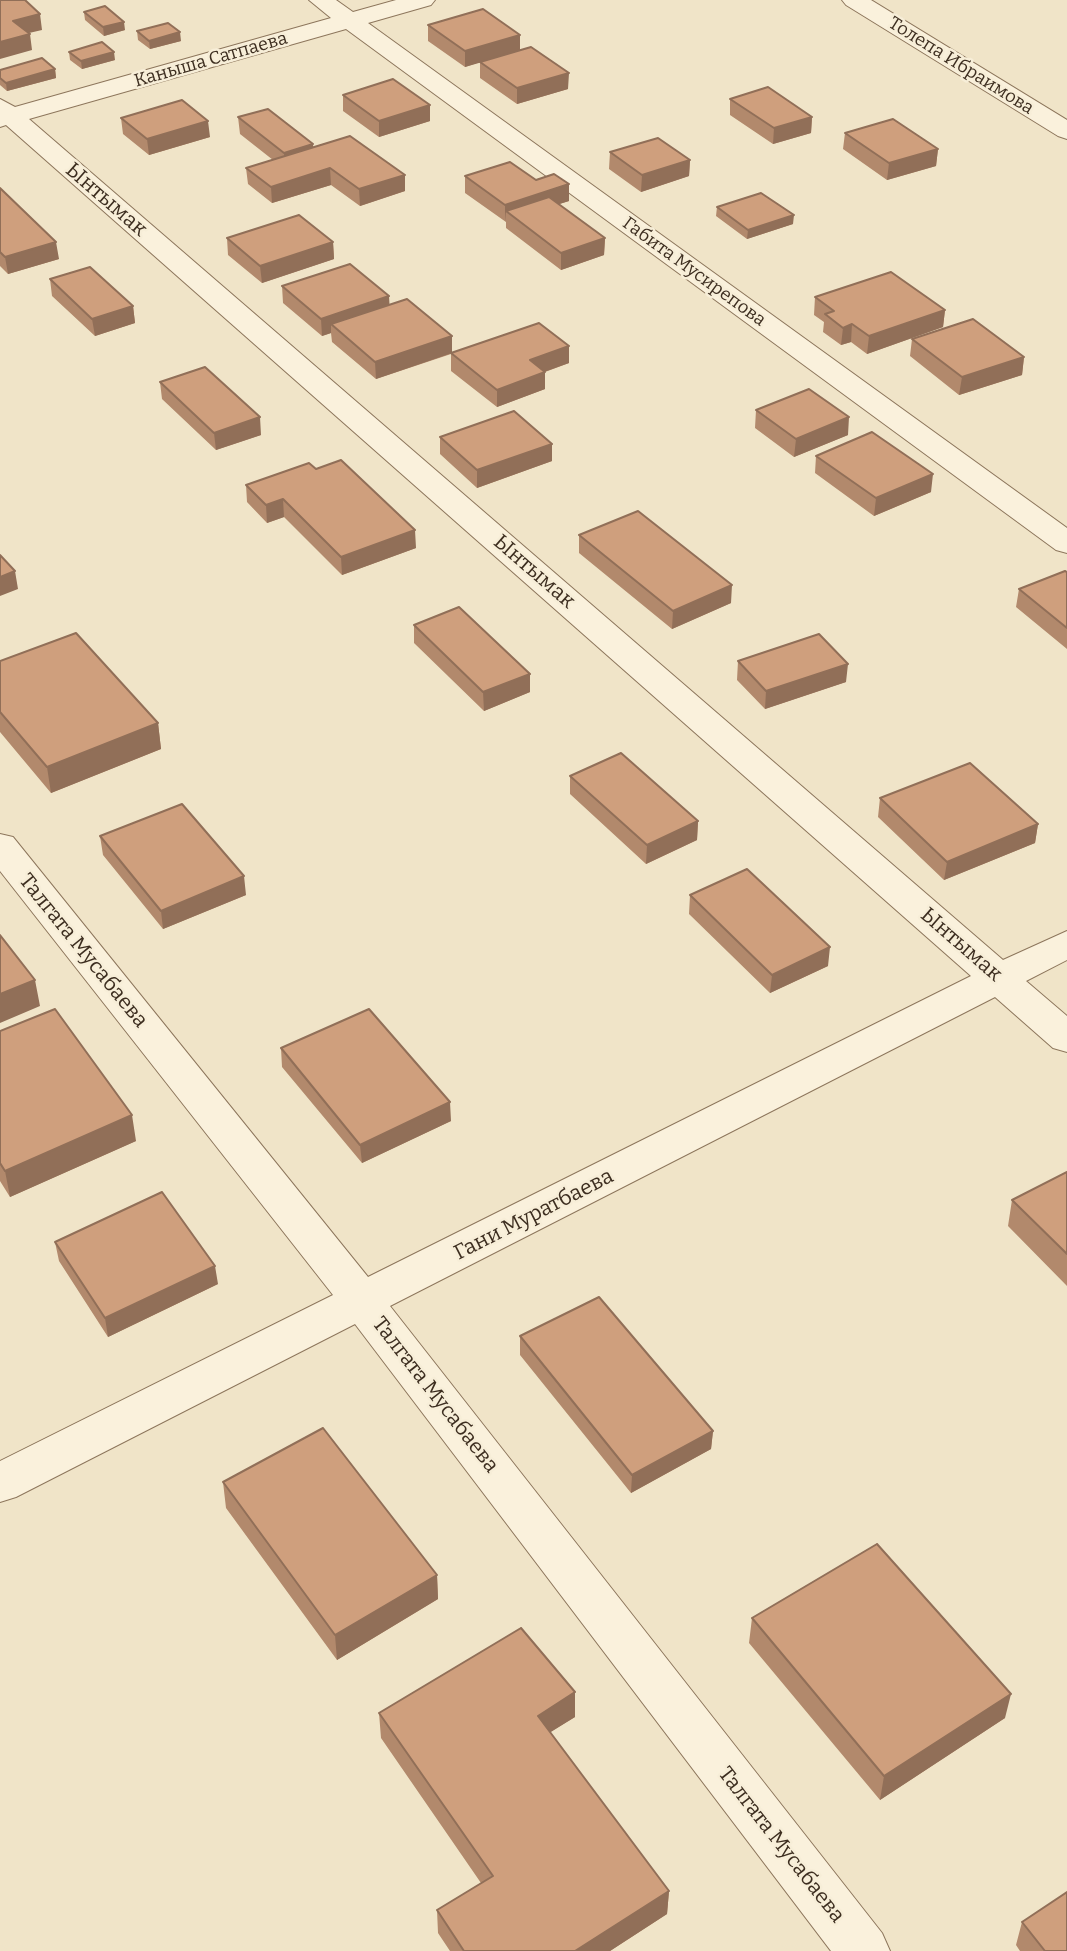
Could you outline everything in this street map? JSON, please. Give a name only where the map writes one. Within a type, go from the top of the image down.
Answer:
[{"type":"street","name":"Габита Мусирепова","points":[[321,0],[1067,543]]},
{"type":"street","name":"Каныша Сатпаева","points":[[4,114],[423,0]]},
{"type":"street","name":"Толепа Ибраимова","points":[[854,0],[1067,131]]},
{"type":"street","name":"Ынтымак","points":[[4,114],[1067,1038]]},
{"type":"street","name":"Талгата Мусабаева","points":[[0,846],[363,1302],[863,1951]]},
{"type":"street","name":"Гани Муратбаева","points":[[0,1483],[1001,980],[1067,944]]},
{"type":"building","points":[[0,0],[25,0],[40,14],[13,21],[30,34],[0,42]]},
{"type":"building","points":[[105,6],[124,22],[103,27],[84,12]]},
{"type":"building","points":[[483,9],[520,35],[465,51],[428,25]]},
{"type":"building","points":[[168,23],[180,32],[149,41],[137,31]]},
{"type":"building","points":[[102,42],[114,52],[81,61],[69,52]]},
{"type":"building","points":[[531,47],[569,73],[517,88],[480,62]]},
{"type":"building","points":[[42,58],[55,69],[6,83],[0,78],[0,70]]},
{"type":"building","points":[[393,79],[430,105],[379,121],[343,95]]},
{"type":"building","points":[[768,87],[812,117],[774,128],[730,99]]},
{"type":"building","points":[[182,100],[208,121],[147,139],[121,118]]},
{"type":"building","points":[[268,109],[313,144],[284,153],[238,117]]},
{"type":"building","points":[[893,119],[938,149],[889,163],[845,133]]},
{"type":"building","points":[[350,136],[405,175],[359,189],[330,168],[271,187],[246,168]]},
{"type":"building","points":[[658,138],[690,160],[642,175],[610,152]]},
{"type":"building","points":[[510,162],[536,180],[554,174],[569,184],[505,205],[465,176]]},
{"type":"building","points":[[0,188],[56,242],[5,257],[0,252]]},
{"type":"building","points":[[761,193],[794,215],[748,230],[717,207]]},
{"type":"building","points":[[549,197],[605,238],[561,253],[506,211]]},
{"type":"building","points":[[299,215],[333,242],[260,266],[227,238]]},
{"type":"building","points":[[350,264],[389,296],[321,319],[282,286]]},
{"type":"building","points":[[90,267],[133,306],[92,319],[50,279]]},
{"type":"building","points":[[891,272],[945,310],[869,336],[852,324],[843,328],[825,314],[834,311],[815,297]]},
{"type":"building","points":[[407,299],[452,336],[375,362],[331,324]]},
{"type":"building","points":[[973,319],[1024,357],[962,377],[912,339]]},
{"type":"building","points":[[539,323],[569,346],[530,360],[545,372],[497,390],[451,353]]},
{"type":"building","points":[[205,367],[260,417],[214,433],[160,382]]},
{"type":"building","points":[[809,389],[849,417],[796,439],[756,410]]},
{"type":"building","points":[[514,411],[552,444],[477,470],[440,437]]},
{"type":"building","points":[[872,432],[933,474],[876,498],[816,456]]},
{"type":"building","points":[[341,460],[415,530],[341,557],[283,499],[266,505],[246,485],[309,463],[316,469]]},
{"type":"building","points":[[638,511],[732,585],[673,611],[579,535]]},
{"type":"building","points":[[0,555],[15,571],[0,577]]},
{"type":"building","points":[[1067,572],[1067,628],[1019,589]]},
{"type":"building","points":[[459,607],[530,674],[483,692],[414,625]]},
{"type":"building","points":[[76,633],[158,723],[47,767],[0,712],[0,661]]},
{"type":"building","points":[[819,634],[848,664],[766,691],[738,661]]},
{"type":"building","points":[[621,753],[698,821],[647,845],[570,776]]},
{"type":"building","points":[[970,763],[1038,824],[947,862],[880,798]]},
{"type":"building","points":[[182,804],[244,876],[161,911],[100,836]]},
{"type":"building","points":[[747,869],[830,947],[772,975],[690,895]]},
{"type":"building","points":[[0,935],[35,980],[0,994]]},
{"type":"building","points":[[55,1009],[132,1115],[5,1171],[0,1163],[0,1031]]},
{"type":"building","points":[[369,1009],[450,1102],[360,1145],[281,1048]]},
{"type":"building","points":[[1067,1172],[1067,1254],[1012,1200]]},
{"type":"building","points":[[162,1192],[215,1266],[105,1318],[55,1242]]},
{"type":"building","points":[[599,1297],[713,1431],[632,1475],[520,1336]]},
{"type":"building","points":[[323,1428],[437,1575],[335,1635],[223,1482]]},
{"type":"building","points":[[877,1544],[1011,1694],[884,1776],[752,1618]]},
{"type":"building","points":[[521,1628],[575,1692],[538,1716],[669,1891],[575,1951],[464,1951],[437,1910],[493,1876],[379,1713]]},
{"type":"building","points":[[1067,1892],[1067,1951],[1045,1951],[1022,1922]]}]
